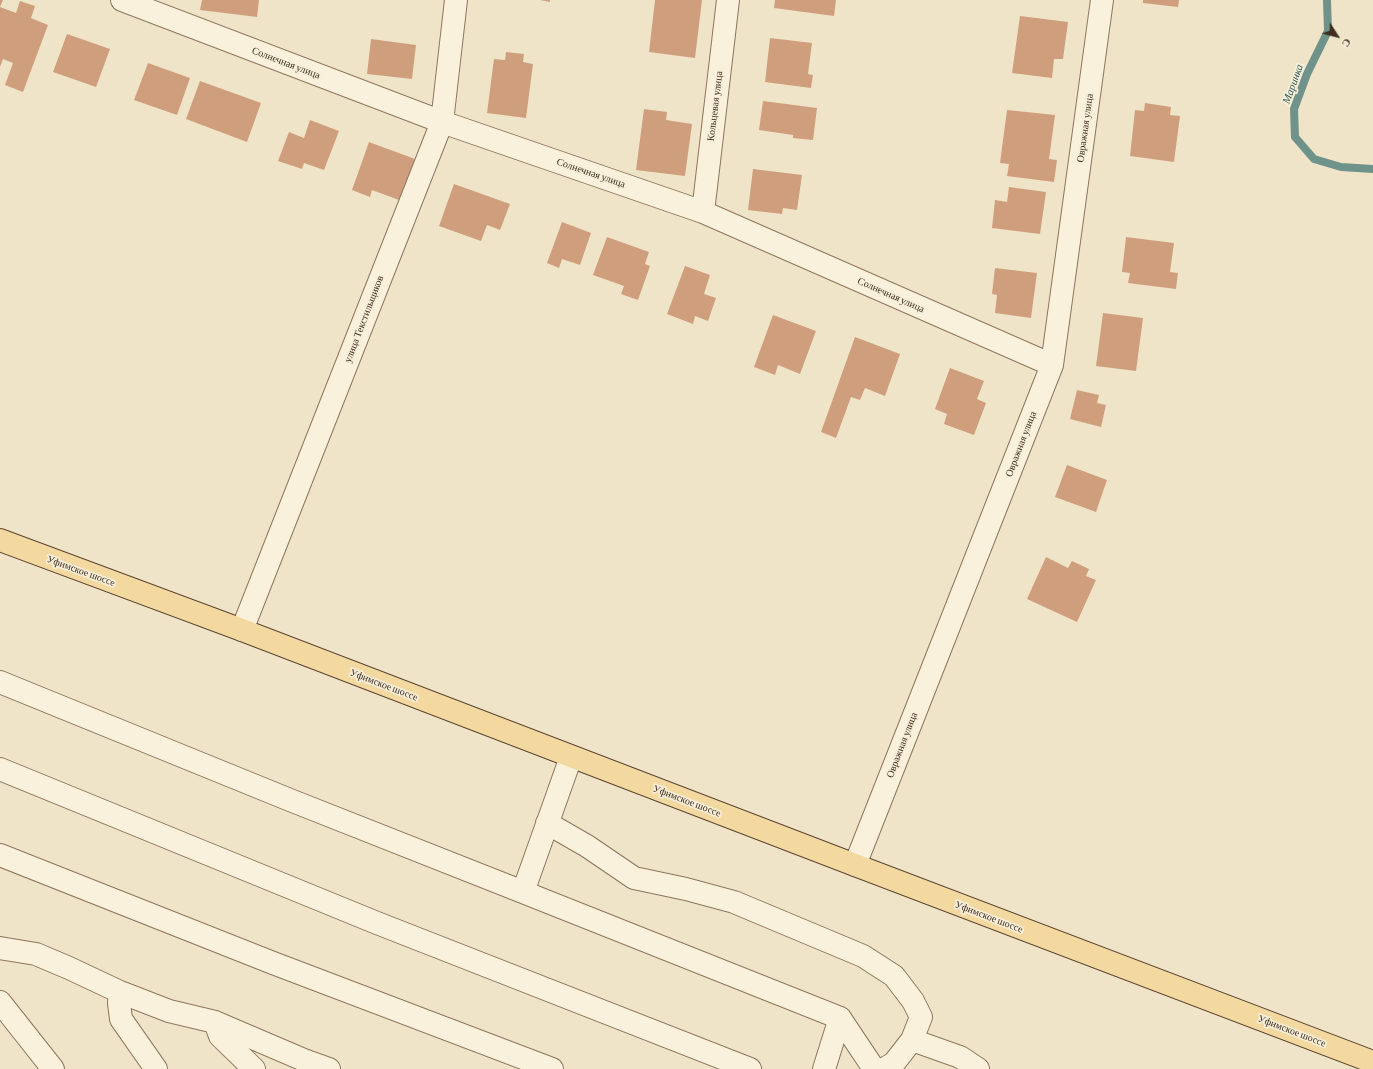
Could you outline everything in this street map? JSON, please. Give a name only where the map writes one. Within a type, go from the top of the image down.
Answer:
[{"type":"main road","name":"Уфимское шоссе","points":[[0,540],[242,630],[855,866],[1373,1062]]},
{"type":"street","name":"Солнечная улица","points":[[122,0],[160,7],[442,122],[703,212],[1052,365]]},
{"type":"street","name":"улица Текстильщиков","points":[[242,630],[442,122],[456,0]]},
{"type":"street","name":"Кольцевая улица","points":[[703,212],[728,0]]},
{"type":"street","name":"Овражная улица","points":[[855,866],[1052,365],[1102,0]]},
{"type":"street","points":[[0,682],[290,800],[840,1018],[874,1069]]},
{"type":"street","points":[[523,892],[571,757]]},
{"type":"street","points":[[0,769],[370,920],[750,1069]]},
{"type":"street","points":[[547,823],[587,846],[634,878],[686,889],[734,902],[863,956],[894,976],[913,1001],[921,1017],[912,1040],[894,1063],[884,1069]]},
{"type":"street","points":[[0,855],[273,963],[552,1069]]},
{"type":"street","points":[[0,948],[36,954],[120,992],[169,1011],[215,1022],[301,1065],[329,1069]]},
{"type":"street","points":[[120,992],[119,1003],[121,1019],[156,1069]]},
{"type":"street","points":[[0,1002],[53,1069]]},
{"type":"street","points":[[824,1069],[840,1018]]},
{"type":"street","points":[[215,1022],[220,1036],[254,1069]]},
{"type":"street","points":[[912,1040],[960,1057],[978,1069]]},
{"type":"building","points":[[0,0],[3,0],[0,7]]},
{"type":"building","points":[[202,0],[259,0],[257,17],[200,10]]},
{"type":"building","points":[[655,0],[702,0],[695,58],[649,52]]},
{"type":"building","points":[[775,0],[836,0],[834,16],[774,8]]},
{"type":"building","points":[[1143,0],[1179,0],[1178,7],[1143,3]]},
{"type":"building","points":[[20,1],[35,6],[31,18],[48,25],[23,92],[5,85],[13,63],[3,59],[0,67],[0,7],[16,13]]},
{"type":"building","points":[[1020,16],[1068,22],[1063,59],[1054,59],[1052,78],[1012,73]]},
{"type":"building","points":[[67,34],[110,49],[96,87],[53,72]]},
{"type":"building","points":[[770,38],[812,43],[808,74],[813,75],[811,88],[765,82]]},
{"type":"building","points":[[371,39],[416,45],[412,79],[367,74]]},
{"type":"building","points":[[506,52],[524,54],[523,62],[533,64],[526,118],[487,113],[494,59],[505,60]]},
{"type":"building","points":[[148,63],[190,78],[177,115],[134,100]]},
{"type":"building","points":[[200,81],[261,103],[247,142],[186,119]]},
{"type":"building","points":[[763,101],[817,108],[813,140],[793,138],[793,135],[759,130]]},
{"type":"building","points":[[1145,103],[1171,107],[1170,115],[1180,116],[1174,162],[1130,156],[1135,110],[1144,111]]},
{"type":"building","points":[[644,109],[667,112],[666,120],[692,124],[685,176],[636,170]]},
{"type":"building","points":[[1007,110],[1055,115],[1049,159],[1057,160],[1054,182],[1007,176],[1009,164],[1000,163]]},
{"type":"building","points":[[310,120],[339,131],[324,170],[304,163],[302,169],[278,161],[289,132],[304,138]]},
{"type":"building","points":[[369,142],[415,159],[399,200],[372,190],[370,197],[352,190]]},
{"type":"building","points":[[753,169],[802,175],[797,210],[783,208],[782,214],[748,210]]},
{"type":"building","points":[[454,184],[510,204],[500,230],[487,225],[481,241],[439,226]]},
{"type":"building","points":[[1009,187],[1046,192],[1040,234],[992,228],[995,200],[1007,202]]},
{"type":"building","points":[[562,222],[591,233],[580,265],[562,259],[559,268],[547,263]]},
{"type":"building","points":[[607,237],[649,252],[645,264],[650,266],[638,300],[621,294],[624,286],[593,275]]},
{"type":"building","points":[[1126,237],[1174,243],[1170,272],[1178,273],[1176,289],[1128,283],[1130,273],[1122,272]]},
{"type":"building","points":[[685,266],[710,275],[704,294],[716,298],[708,321],[695,316],[693,324],[667,314]]},
{"type":"building","points":[[995,268],[1037,273],[1031,318],[995,313],[997,295],[992,294]]},
{"type":"building","points":[[1103,313],[1143,318],[1136,371],[1096,366]]},
{"type":"building","points":[[773,315],[816,331],[800,374],[778,365],[775,375],[754,367]]},
{"type":"building","points":[[855,337],[900,354],[885,396],[865,388],[860,400],[851,397],[836,438],[821,432]]},
{"type":"building","points":[[950,368],[984,381],[977,399],[986,403],[974,435],[944,424],[947,414],[935,409]]},
{"type":"building","points":[[1077,390],[1099,395],[1097,403],[1106,405],[1101,427],[1070,419]]},
{"type":"building","points":[[1067,465],[1107,480],[1096,512],[1055,497]]},
{"type":"building","points":[[1046,557],[1068,568],[1072,561],[1089,569],[1086,576],[1096,580],[1077,622],[1027,599]]},
{"type":"waterway","name":"Маринка","points":[[1327,0],[1328,31],[1307,74],[1294,109],[1295,137],[1314,159],[1341,167],[1373,169]]}]
